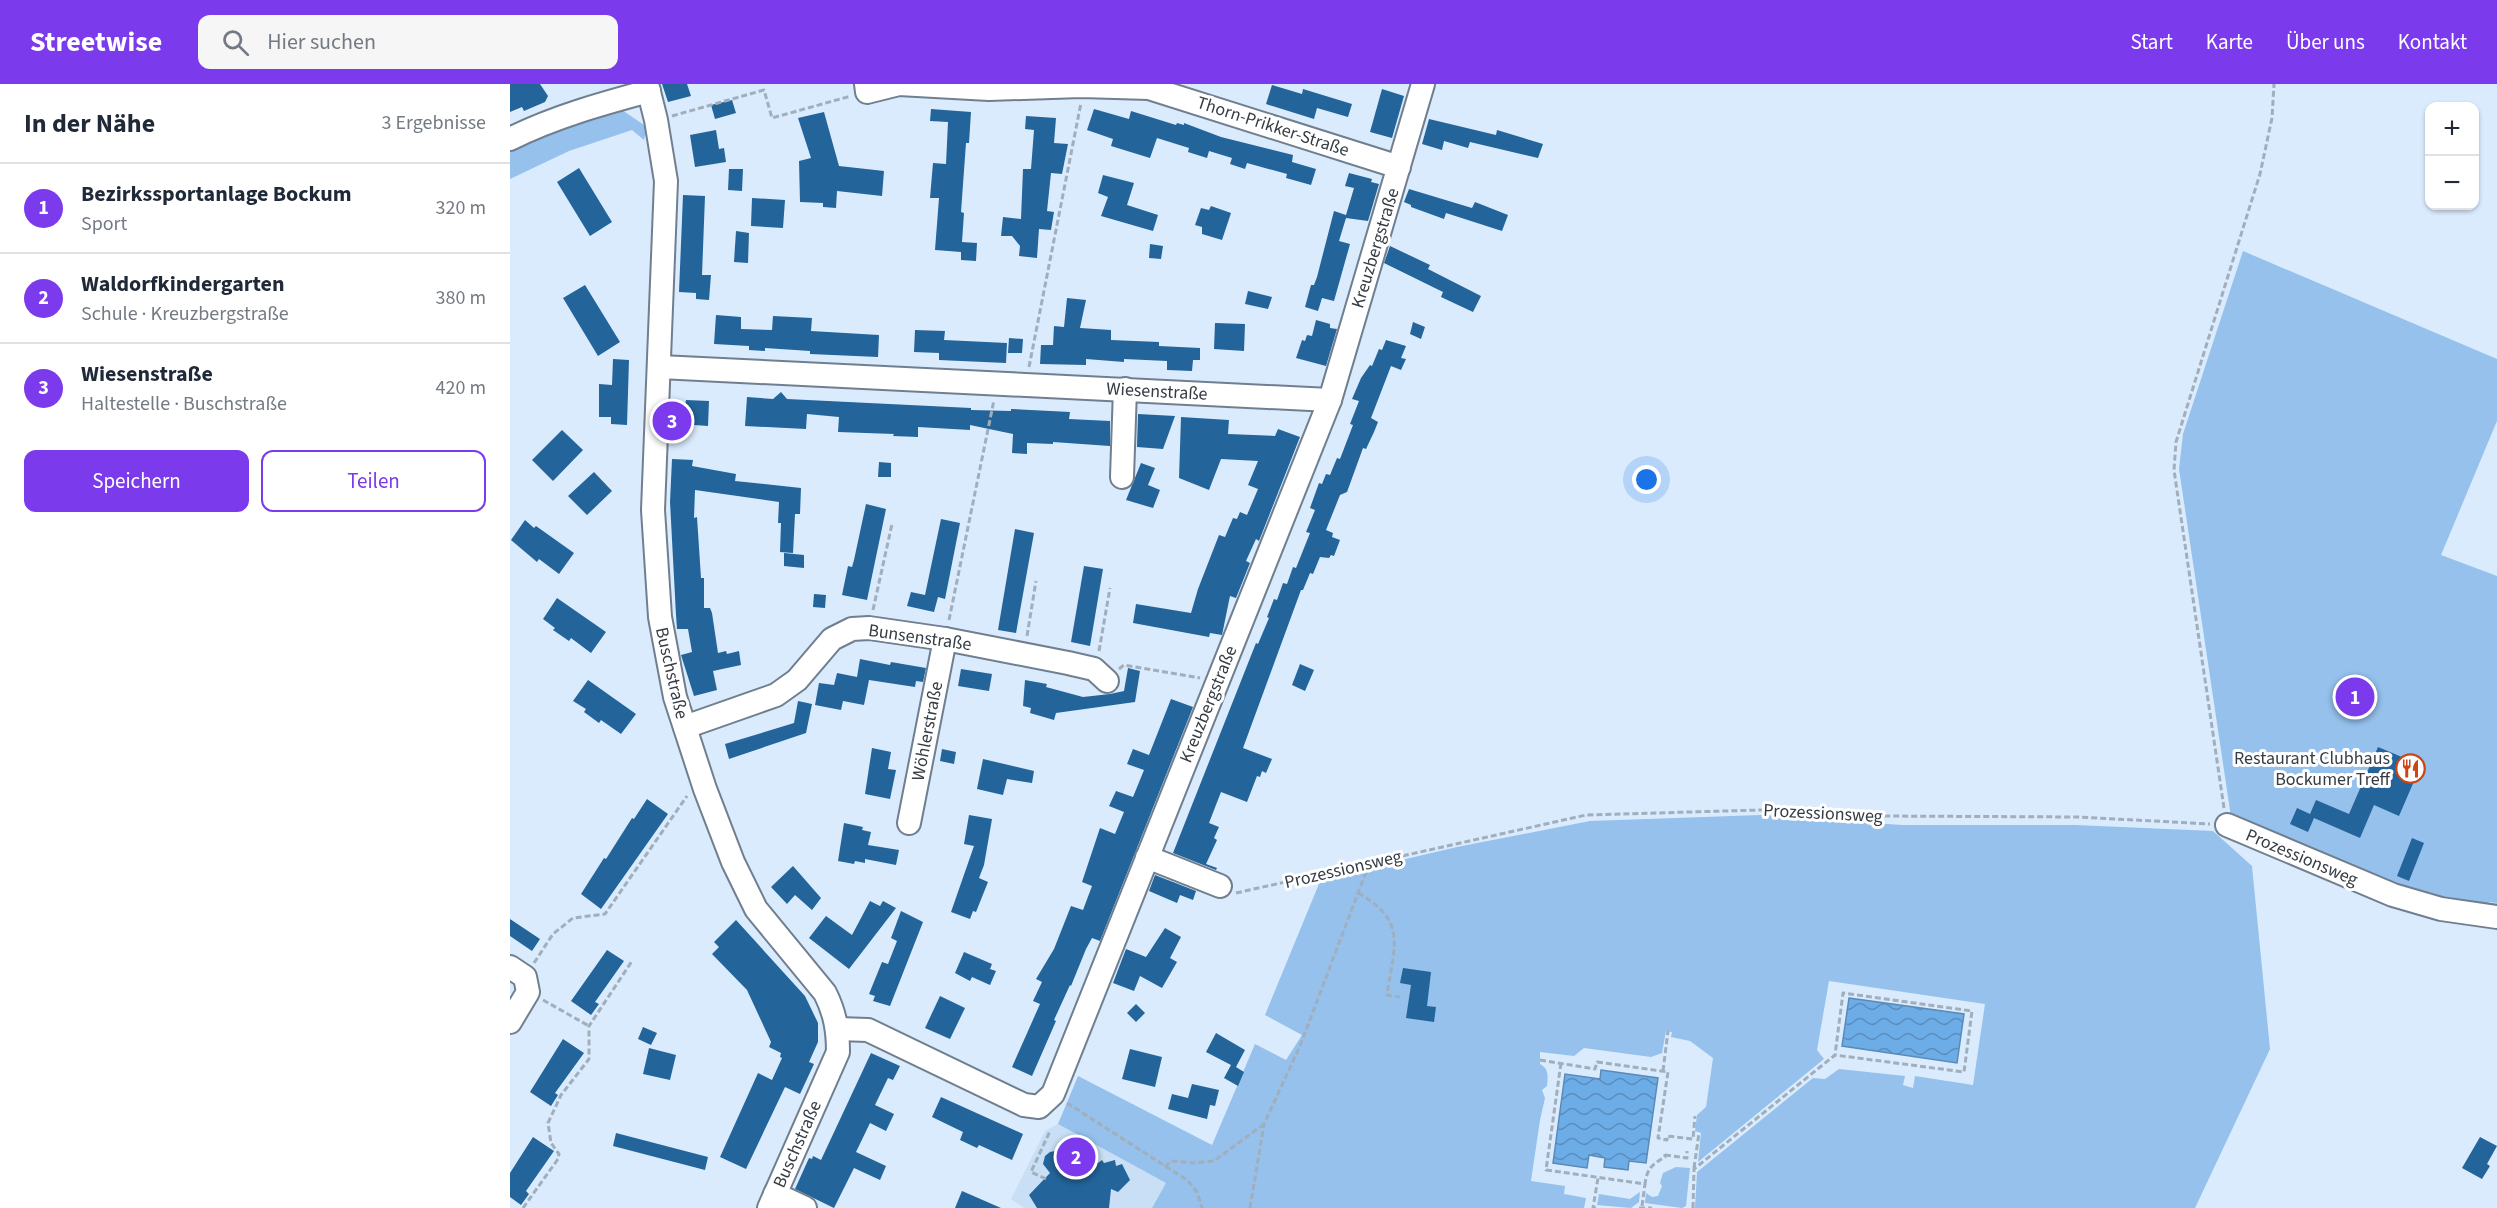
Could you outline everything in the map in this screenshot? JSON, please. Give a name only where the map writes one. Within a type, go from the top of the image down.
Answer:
[{"type":"street","name":"Thorn-Prikker-Straße","points":[[866,88],[899,84],[989,89],[1081,85],[1149,88],[1399,167]]},
{"type":"street","name":"Kreuzbergstraße","points":[[1053,1094],[1089,1010],[1147,857],[1330,400],[1423,84]]},
{"type":"street","name":"Buschstraße","points":[[648,87],[666,181],[653,510],[660,617],[675,697],[705,789],[733,862],[756,909],[825,993],[832,1007],[838,1029],[838,1052],[772,1201]]},
{"type":"street","points":[[510,139],[536,126],[648,87]]},
{"type":"street","name":"Wiesenstraße","points":[[660,367],[1330,400]]},
{"type":"street","points":[[1122,477],[1125,389]]},
{"type":"street","name":"Bunsenstraße","points":[[685,727],[776,695],[797,680],[832,639],[852,629],[869,628],[945,639],[1023,654],[1100,675]]},
{"type":"street","name":"Wöhlerstraße","points":[[909,823],[945,639]]},
{"type":"street","name":"Prozessionsweg","points":[[2227,825],[2393,895],[2459,912],[2497,917]]},
{"type":"street","points":[[1147,857],[1220,886]]},
{"type":"street","points":[[510,1022],[521,978]]},
{"type":"street","points":[[838,1029],[868,1030],[1024,1105],[1038,1107],[1053,1094]]},
{"type":"street","points":[[772,1201],[805,1208]]},
{"type":"path","points":[[2227,825],[2174,470],[2176,442],[2260,174],[2272,118],[2274,84]]},
{"type":"path","points":[[1025,384],[1081,105],[1081,85]]},
{"type":"path","points":[[656,120],[764,90],[772,118],[866,88]]},
{"type":"path","points":[[945,639],[997,384]]},
{"type":"path","points":[[869,628],[892,524]]},
{"type":"path","points":[[1023,654],[1036,581]]},
{"type":"path","points":[[1110,588],[1100,675],[1124,665],[1217,683]]},
{"type":"path","points":[[589,1026],[521,978],[553,934],[573,918],[605,914],[684,798],[705,789]]},
{"type":"path","name":"Prozessionsweg","points":[[1220,886],[1236,893],[1496,833],[1586,815],[1760,810],[1881,816],[2078,817],[2227,825]]},
{"type":"path","points":[[1250,1208],[1264,1124],[1300,1046],[1369,864]]},
{"type":"path","points":[[1358,893],[1377,903],[1386,913],[1393,928],[1394,940],[1387,995],[1400,997]]},
{"type":"path","points":[[523,1208],[560,1154],[551,1143],[548,1123],[561,1095],[589,1059],[589,1026],[632,961]]},
{"type":"path","points":[[1694,1169],[1835,1055],[1843,993],[1972,1011],[1964,1072],[1835,1055]]},
{"type":"path","points":[[1663,1071],[1668,1031]]},
{"type":"path","points":[[1540,1060],[1596,1069],[1597,1062],[1668,1072],[1658,1138],[1667,1142],[1668,1136],[1693,1139],[1695,1116]]},
{"type":"path","points":[[1561,1063],[1546,1170],[1645,1184]]},
{"type":"path","points":[[1053,1094],[1187,1180],[1197,1192],[1202,1208]]},
{"type":"path","points":[[1165,1167],[1171,1161],[1194,1163],[1214,1161],[1264,1124]]},
{"type":"path","points":[[1046,1179],[1031,1172],[1050,1131]]},
{"type":"path","points":[[1693,1208],[1694,1169],[1699,1133]]},
{"type":"path","points":[[1652,1208],[1640,1207],[1647,1170],[1665,1155],[1687,1158],[1687,1151]]},
{"type":"path","points":[[1596,1208],[1593,1208],[1598,1178]]},
{"type":"shaded area","points":[[616,106],[647,127],[644,140],[632,130],[569,151],[510,179],[510,143]]},
{"type":"shaded area","points":[[2243,251],[2497,359],[2497,421],[2441,555],[2497,576],[2497,903],[2489,902],[2482,910],[2447,907],[2231,817],[2179,469],[2183,434]]},
{"type":"shaded area","points":[[1761,815],[1902,825],[2075,825],[2213,831],[2252,866],[2270,1049],[2195,1208],[1695,1208],[1697,1172],[1813,1078],[1825,1079],[1839,1069],[1905,1076],[1903,1085],[1913,1088],[1915,1076],[1973,1085],[1985,1004],[1829,981],[1817,1050],[1824,1059],[1698,1162],[1701,1133],[1695,1131],[1697,1115],[1706,1107],[1713,1058],[1690,1041],[1671,1037],[1672,1032],[1666,1031],[1662,1053],[1651,1057],[1584,1048],[1574,1056],[1540,1052],[1540,1064],[1546,1071],[1548,1079],[1547,1086],[1542,1090],[1545,1098],[1531,1181],[1565,1186],[1564,1194],[1586,1198],[1584,1208],[1152,1208],[1166,1183],[1058,1124],[1078,1076],[1212,1145],[1255,1044],[1286,1060],[1302,1035],[1265,1015],[1321,879],[1457,847],[1590,821]]},
{"type":"shaded area","points":[[1058,1124],[1166,1183],[1152,1208],[1024,1208],[1011,1199],[1045,1131]]},
{"type":"shaded area","points":[[1676,1167],[1690,1168],[1686,1206],[1682,1208],[1645,1203],[1646,1193],[1652,1197],[1658,1196],[1663,1173]]},
{"type":"shaded area","points":[[1640,1192],[1639,1202],[1631,1208],[1597,1205],[1599,1194],[1630,1199]]},
{"type":"water","points":[[1849,998],[1964,1014],[1957,1063],[1842,1046]]},
{"type":"water","points":[[1601,1070],[1658,1078],[1646,1163],[1629,1161],[1628,1170],[1604,1167],[1605,1158],[1589,1155],[1587,1168],[1553,1163],[1565,1074],[1600,1079]]},
{"type":"building","points":[[510,84],[540,84],[548,96],[545,102],[524,111],[522,107],[510,112]]},
{"type":"building","points":[[662,84],[687,84],[691,96],[668,102]]},
{"type":"building","points":[[1272,85],[1302,94],[1303,89],[1352,104],[1348,117],[1317,108],[1314,119],[1266,104]]},
{"type":"building","points":[[1382,89],[1404,96],[1392,138],[1370,132]]},
{"type":"building","points":[[732,100],[736,113],[715,119],[711,105]]},
{"type":"building","points":[[931,109],[971,112],[969,143],[966,143],[961,212],[964,213],[962,242],[977,243],[976,261],[961,260],[961,252],[935,250],[939,198],[930,198],[933,163],[946,164],[948,122],[930,121]]},
{"type":"building","points":[[1094,109],[1129,119],[1131,111],[1176,125],[1177,123],[1184,125],[1184,123],[1221,137],[1293,155],[1292,162],[1316,169],[1311,185],[1286,178],[1287,174],[1247,163],[1245,169],[1230,164],[1232,158],[1209,151],[1207,158],[1188,152],[1189,148],[1157,138],[1150,158],[1111,146],[1113,139],[1087,130]]},
{"type":"building","points":[[824,112],[839,166],[884,171],[882,196],[837,191],[836,208],[823,207],[823,203],[800,202],[799,161],[811,158],[798,118]]},
{"type":"building","points":[[1026,116],[1056,118],[1054,143],[1068,144],[1062,174],[1051,173],[1047,211],[1054,212],[1051,230],[1039,229],[1037,258],[1019,256],[1020,246],[1012,236],[1001,236],[1003,217],[1021,219],[1023,169],[1031,169],[1034,130],[1025,129]]},
{"type":"building","points":[[1429,119],[1496,135],[1497,130],[1543,144],[1538,158],[1470,142],[1468,148],[1444,141],[1442,150],[1422,144]]},
{"type":"building","points":[[716,130],[719,149],[724,148],[726,162],[695,167],[690,135]]},
{"type":"building","points":[[579,168],[612,222],[590,236],[557,182]]},
{"type":"building","points":[[729,169],[743,169],[742,191],[728,190]]},
{"type":"building","points":[[1349,173],[1372,179],[1371,182],[1379,184],[1368,221],[1346,218],[1339,241],[1350,244],[1334,301],[1322,298],[1318,311],[1305,307],[1311,285],[1314,285],[1317,277],[1334,211],[1346,215],[1354,188],[1345,186]]},
{"type":"building","points":[[1103,175],[1134,183],[1127,205],[1158,215],[1153,231],[1101,216],[1108,197],[1098,193]]},
{"type":"building","points":[[1409,189],[1472,208],[1475,202],[1508,215],[1502,231],[1446,213],[1444,219],[1411,207],[1404,202]]},
{"type":"building","points":[[683,195],[705,196],[702,275],[711,275],[709,300],[696,299],[696,293],[679,292]]},
{"type":"building","points":[[752,198],[785,200],[783,228],[751,226]]},
{"type":"building","points":[[1211,206],[1231,213],[1222,240],[1202,234],[1202,227],[1195,225],[1201,208],[1209,210]]},
{"type":"building","points":[[736,231],[749,233],[748,263],[734,262]]},
{"type":"building","points":[[1150,244],[1163,246],[1161,259],[1149,258]]},
{"type":"building","points":[[1390,246],[1430,265],[1428,269],[1481,296],[1473,312],[1441,297],[1443,292],[1384,263]]},
{"type":"building","points":[[585,285],[620,342],[598,356],[563,298]]},
{"type":"building","points":[[1248,291],[1272,297],[1268,309],[1245,304]]},
{"type":"building","points":[[1067,298],[1086,300],[1080,328],[1111,330],[1111,340],[1159,342],[1159,346],[1200,348],[1200,360],[1193,360],[1192,371],[1167,370],[1167,361],[1124,359],[1124,362],[1086,359],[1086,365],[1040,364],[1041,345],[1053,345],[1054,326],[1064,327]]},
{"type":"building","points":[[716,315],[741,317],[741,329],[772,330],[773,316],[812,318],[811,331],[879,335],[878,357],[810,354],[810,351],[765,348],[765,351],[749,350],[749,346],[714,344]]},
{"type":"building","points":[[1316,320],[1330,324],[1330,328],[1337,329],[1326,366],[1296,358],[1302,340],[1305,341],[1307,335],[1312,336]]},
{"type":"building","points":[[1413,322],[1425,327],[1421,339],[1410,334]]},
{"type":"building","points":[[1215,323],[1245,324],[1244,351],[1214,349]]},
{"type":"building","points":[[915,330],[945,331],[944,340],[1007,343],[1006,363],[939,360],[939,353],[914,352]]},
{"type":"building","points":[[1009,338],[1023,339],[1022,353],[1008,353]]},
{"type":"building","points":[[1386,340],[1406,346],[1401,358],[1406,359],[1401,370],[1391,366],[1371,418],[1378,422],[1366,449],[1363,448],[1347,492],[1340,495],[1326,530],[1333,533],[1332,537],[1340,540],[1334,556],[1320,557],[1313,574],[1310,573],[1301,590],[1243,748],[1272,759],[1266,773],[1262,771],[1260,777],[1257,776],[1247,802],[1221,792],[1209,823],[1219,827],[1214,838],[1217,840],[1206,864],[1217,868],[1216,870],[1173,853],[1256,643],[1258,644],[1269,618],[1267,617],[1274,599],[1277,600],[1283,583],[1287,584],[1293,567],[1296,568],[1310,533],[1306,532],[1315,510],[1310,508],[1319,483],[1322,484],[1326,474],[1330,475],[1337,458],[1340,459],[1359,401],[1352,399],[1361,378],[1370,365],[1372,366],[1379,349],[1382,350]]},
{"type":"building","points":[[613,359],[629,360],[627,425],[611,424],[611,417],[599,417],[599,384],[612,385]]},
{"type":"building","points":[[781,392],[787,399],[971,408],[971,410],[1011,411],[1011,409],[1070,412],[1069,419],[1110,421],[1110,446],[1053,442],[1053,444],[1027,443],[1027,454],[1012,453],[1013,434],[970,425],[970,430],[918,427],[918,437],[893,436],[894,434],[838,432],[839,417],[807,414],[806,429],[745,426],[747,397],[773,399]]},
{"type":"building","points":[[686,400],[709,401],[708,426],[680,424],[681,405],[685,406]]},
{"type":"building","points":[[1138,414],[1175,416],[1163,449],[1137,447]]},
{"type":"building","points":[[1181,417],[1229,420],[1228,434],[1275,436],[1278,429],[1300,437],[1259,541],[1256,539],[1246,561],[1250,563],[1236,598],[1230,596],[1222,635],[1210,633],[1209,637],[1133,623],[1136,604],[1191,613],[1219,535],[1225,537],[1233,518],[1237,519],[1240,512],[1247,515],[1258,489],[1248,485],[1258,461],[1221,459],[1209,490],[1179,478]]},
{"type":"building","points":[[562,430],[583,450],[553,481],[532,460]]},
{"type":"building","points":[[672,459],[693,460],[692,466],[736,474],[735,481],[801,488],[800,514],[795,514],[793,553],[780,552],[779,502],[695,490],[694,518],[697,517],[701,578],[704,578],[704,608],[710,608],[712,613],[718,653],[726,651],[727,654],[739,651],[741,665],[713,671],[717,690],[694,696],[681,655],[692,652],[688,629],[677,629],[670,502]]},
{"type":"building","points":[[879,462],[891,463],[891,477],[878,477]]},
{"type":"building","points":[[1141,463],[1155,468],[1148,485],[1160,490],[1153,508],[1126,500]]},
{"type":"building","points":[[594,472],[612,491],[587,515],[568,496]]},
{"type":"building","points":[[866,504],[886,509],[867,600],[842,595],[848,566],[852,567],[854,560]]},
{"type":"building","points":[[941,519],[960,523],[945,599],[938,597],[934,612],[907,606],[911,592],[925,595]]},
{"type":"building","points":[[525,520],[574,553],[559,574],[539,559],[537,562],[511,540]]},
{"type":"building","points":[[1015,529],[1034,533],[1016,633],[998,630]]},
{"type":"building","points":[[784,553],[804,555],[804,568],[784,566]]},
{"type":"building","points":[[1084,566],[1103,569],[1090,646],[1071,642]]},
{"type":"building","points":[[814,594],[826,595],[825,608],[813,607]]},
{"type":"building","points":[[557,598],[606,632],[591,653],[571,638],[569,641],[553,630],[555,628],[543,619]]},
{"type":"building","points":[[860,659],[890,665],[891,662],[926,668],[923,682],[916,681],[915,687],[869,680],[864,705],[843,701],[841,710],[815,705],[819,683],[834,685],[837,673],[857,677]]},
{"type":"building","points":[[1300,664],[1314,670],[1305,691],[1292,685]]},
{"type":"building","points":[[1128,668],[1140,671],[1135,702],[1056,713],[1054,720],[1030,713],[1031,708],[1023,706],[1025,680],[1047,684],[1046,687],[1083,697],[1110,694],[1124,691]]},
{"type":"building","points":[[961,669],[992,674],[989,691],[958,686]]},
{"type":"building","points":[[588,680],[636,714],[621,734],[601,720],[599,723],[584,712],[586,709],[573,701]]},
{"type":"building","points":[[1171,699],[1193,707],[1100,941],[1092,938],[1086,949],[1032,1076],[1012,1067],[1040,1004],[1033,1001],[1042,982],[1036,979],[1054,949],[1071,906],[1083,910],[1092,886],[1082,882],[1100,828],[1115,834],[1124,812],[1109,806],[1116,791],[1133,797],[1144,770],[1127,764],[1133,749],[1149,755]]},
{"type":"building","points":[[798,701],[812,704],[806,733],[729,759],[725,744],[794,723]]},
{"type":"building","points":[[2378,747],[2421,765],[2399,816],[2374,805],[2360,838],[2314,818],[2308,832],[2290,824],[2297,808],[2310,814],[2316,800],[2349,814]]},
{"type":"building","points":[[872,748],[891,752],[888,769],[896,770],[890,799],[865,794]]},
{"type":"building","points":[[942,749],[956,752],[954,764],[940,761]]},
{"type":"building","points":[[983,759],[1034,771],[1032,783],[1007,779],[1003,795],[977,789]]},
{"type":"building","points":[[647,799],[668,814],[601,909],[581,894]]},
{"type":"building","points":[[969,815],[992,819],[984,865],[979,878],[988,882],[976,912],[973,911],[970,919],[951,912],[974,846],[964,844]]},
{"type":"building","points":[[844,823],[863,827],[862,830],[871,832],[868,845],[899,850],[896,865],[865,859],[865,863],[855,861],[854,864],[838,861]]},
{"type":"building","points":[[2412,838],[2424,843],[2409,881],[2397,876]]},
{"type":"building","points":[[793,866],[821,898],[812,910],[795,895],[787,904],[771,887]]},
{"type":"building","points":[[1155,875],[1196,891],[1193,900],[1180,895],[1177,903],[1149,891]]},
{"type":"building","points":[[870,901],[880,906],[883,901],[896,908],[849,969],[809,938],[826,916],[852,935]]},
{"type":"building","points":[[901,911],[923,922],[890,1006],[873,1001],[875,996],[869,994],[882,962],[888,964],[897,941],[891,938]]},
{"type":"building","points":[[510,919],[540,939],[532,951],[510,936]]},
{"type":"building","points":[[736,920],[805,996],[818,1023],[818,1042],[809,1062],[814,1064],[800,1094],[785,1087],[746,1169],[720,1157],[758,1073],[772,1080],[782,1058],[781,1053],[769,1047],[771,1042],[747,990],[712,954],[719,947],[714,942]]},
{"type":"building","points":[[1165,928],[1181,937],[1170,958],[1177,962],[1162,988],[1140,976],[1134,991],[1113,983],[1126,949],[1146,957]]},
{"type":"building","points":[[607,950],[624,961],[595,1002],[599,1004],[591,1015],[571,1001]]},
{"type":"building","points":[[964,952],[992,964],[990,969],[996,971],[990,985],[972,977],[970,981],[955,973]]},
{"type":"building","points":[[1403,968],[1431,972],[1427,1006],[1436,1007],[1434,1022],[1406,1018],[1411,985],[1400,983]]},
{"type":"building","points":[[940,996],[965,1008],[950,1039],[925,1028]]},
{"type":"building","points":[[1136,1004],[1145,1013],[1136,1022],[1127,1013]]},
{"type":"building","points":[[643,1027],[657,1033],[651,1045],[638,1039]]},
{"type":"building","points":[[1216,1033],[1245,1050],[1236,1067],[1244,1072],[1238,1086],[1224,1078],[1231,1065],[1206,1052]]},
{"type":"building","points":[[563,1039],[584,1053],[555,1093],[558,1095],[551,1106],[530,1092]]},
{"type":"building","points":[[649,1048],[676,1055],[670,1080],[643,1074]]},
{"type":"building","points":[[1130,1049],[1162,1057],[1155,1087],[1122,1079]]},
{"type":"building","points":[[871,1053],[900,1066],[893,1080],[888,1078],[875,1105],[894,1114],[886,1131],[870,1123],[856,1152],[886,1166],[880,1180],[854,1168],[834,1208],[795,1189],[809,1158],[812,1159],[813,1156],[821,1160]]},
{"type":"building","points":[[1192,1084],[1219,1090],[1215,1106],[1210,1105],[1207,1119],[1168,1109],[1172,1094],[1188,1098]]},
{"type":"building","points":[[941,1097],[1023,1134],[1012,1160],[979,1145],[977,1148],[960,1140],[963,1132],[932,1117]]},
{"type":"building","points":[[616,1133],[708,1157],[705,1170],[613,1146]]},
{"type":"building","points":[[533,1137],[554,1151],[526,1191],[529,1194],[521,1205],[510,1197],[510,1173]]},
{"type":"building","points":[[2480,1137],[2497,1146],[2487,1164],[2490,1166],[2482,1179],[2462,1168]]},
{"type":"building","points":[[1070,1150],[1098,1163],[1102,1160],[1104,1163],[1115,1160],[1116,1166],[1122,1164],[1130,1180],[1118,1192],[1111,1189],[1109,1208],[1037,1208],[1029,1195],[1050,1173],[1043,1164],[1045,1156],[1055,1151],[1068,1155]]},
{"type":"building","points":[[962,1191],[1001,1208],[955,1208]]},
{"type":"place","name":"Wiesenstraße","points":[[672,421]]},
{"type":"place","name":"Bezirkssportanlage Bockum","points":[[2355,697]]},
{"type":"place","name":"Restaurant Clubhaus Bockumer Treff","points":[[2411,768]]},
{"type":"place","name":"Waldorfkindergarten","points":[[1076,1157]]}]
